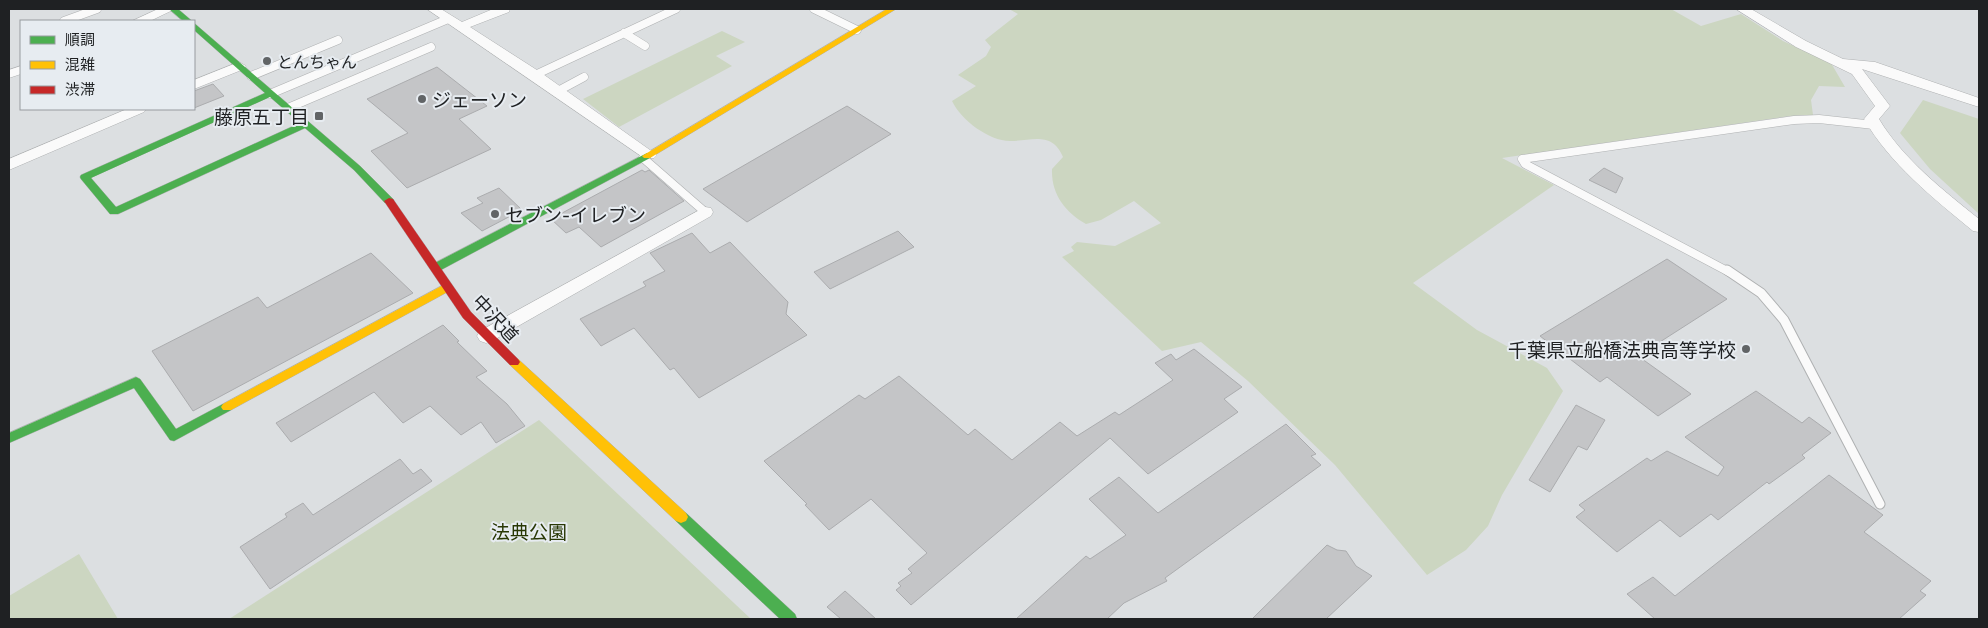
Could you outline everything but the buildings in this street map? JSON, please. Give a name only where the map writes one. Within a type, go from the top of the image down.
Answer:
[{"type":"street","points":[[142,20],[169,9]]},
{"type":"street","points":[[174,9],[187,20]]},
{"type":"street","points":[[433,9],[535,75],[646,157]]},
{"type":"street","points":[[454,23],[504,9]]},
{"type":"street","points":[[435,268],[646,157],[892,9]]},
{"type":"street","points":[[1742,9],[1801,44],[1844,63],[1857,71],[1883,106],[1871,119],[1874,125],[1898,155],[1979,227]]},
{"type":"street","name":"中沢道","points":[[195,27],[357,168],[395,207],[467,315],[486,336],[790,619]]},
{"type":"street","points":[[1844,63],[1870,65],[1979,103]]},
{"type":"street","points":[[195,85],[239,66]]},
{"type":"street","points":[[270,94],[85,177],[114,212],[306,124]]},
{"type":"street","points":[[9,165],[137,110]]},
{"type":"street","points":[[486,336],[705,212]]},
{"type":"street","points":[[9,438],[136,382],[174,436],[447,286]]},
{"type":"lane","points":[[67,20],[97,9]]},
{"type":"lane","points":[[535,75],[676,9]]},
{"type":"lane","points":[[814,9],[858,30]]},
{"type":"lane","points":[[270,94],[454,23]]},
{"type":"lane","points":[[624,33],[645,46]]},
{"type":"lane","points":[[251,76],[338,40]]},
{"type":"lane","points":[[288,108],[431,47]]},
{"type":"lane","points":[[558,91],[584,77]]},
{"type":"lane","points":[[1874,125],[1819,119],[1794,120],[1522,159],[1525,164],[1716,263],[1761,293],[1784,320],[1880,504]]},
{"type":"lane","points":[[646,157],[705,212]]},
{"type":"green space","points":[[1009,9],[1671,9],[1701,26],[1741,14],[1783,41],[1831,63],[1845,87],[1819,86],[1811,100],[1813,115],[1790,116],[1502,158],[1554,185],[1413,283],[1477,330],[1547,368],[1563,391],[1502,495],[1488,526],[1466,550],[1427,575],[1335,465],[1248,381],[1201,342],[1162,351],[1062,257],[1074,251],[1071,247],[1077,242],[1115,246],[1161,223],[1134,201],[1101,220],[1086,224],[1066,208],[1057,194],[1052,178],[1052,169],[1063,157],[1053,144],[1041,139],[1010,141],[993,137],[976,128],[956,108],[952,101],[976,86],[958,75],[986,56],[991,47],[985,40],[1018,14]]},
{"type":"green space","points":[[722,31],[745,42],[716,56],[732,66],[619,127],[583,99]]},
{"type":"green space","points":[[1923,100],[1979,119],[1979,214],[1930,169],[1900,133]]},
{"type":"green space","name":"法典公園","points":[[539,420],[751,619],[229,619]]},
{"type":"green space","points":[[79,554],[118,619],[9,619],[9,596]]},
{"type":"traffic: fast","points":[[173,9],[187,20]]},
{"type":"traffic: fast","points":[[195,27],[357,168],[389,201]]},
{"type":"traffic: fast","points":[[270,94],[85,177],[114,212],[306,124]]},
{"type":"traffic: fast","points":[[435,268],[647,156]]},
{"type":"traffic: fast","points":[[9,438],[136,382],[174,436],[227,407]]},
{"type":"traffic: fast","points":[[681,517],[790,619]]},
{"type":"traffic: slow","points":[[647,156],[892,9]]},
{"type":"traffic: slow","points":[[227,407],[447,287]]},
{"type":"traffic: slow","points":[[514,362],[681,517]]},
{"type":"traffic: jam","points":[[389,201],[467,315],[514,362]]},
{"type":"place","name":"とんちゃん","points":[[267,61]]},
{"type":"place","name":"ジェーソン","points":[[422,99]]},
{"type":"place","name":"藤原五丁目","points":[[319,116]]},
{"type":"place","name":"セブン-イレブン","points":[[495,214]]},
{"type":"place","name":"千葉県立船橋法典高等学校","points":[[1746,349]]}]
